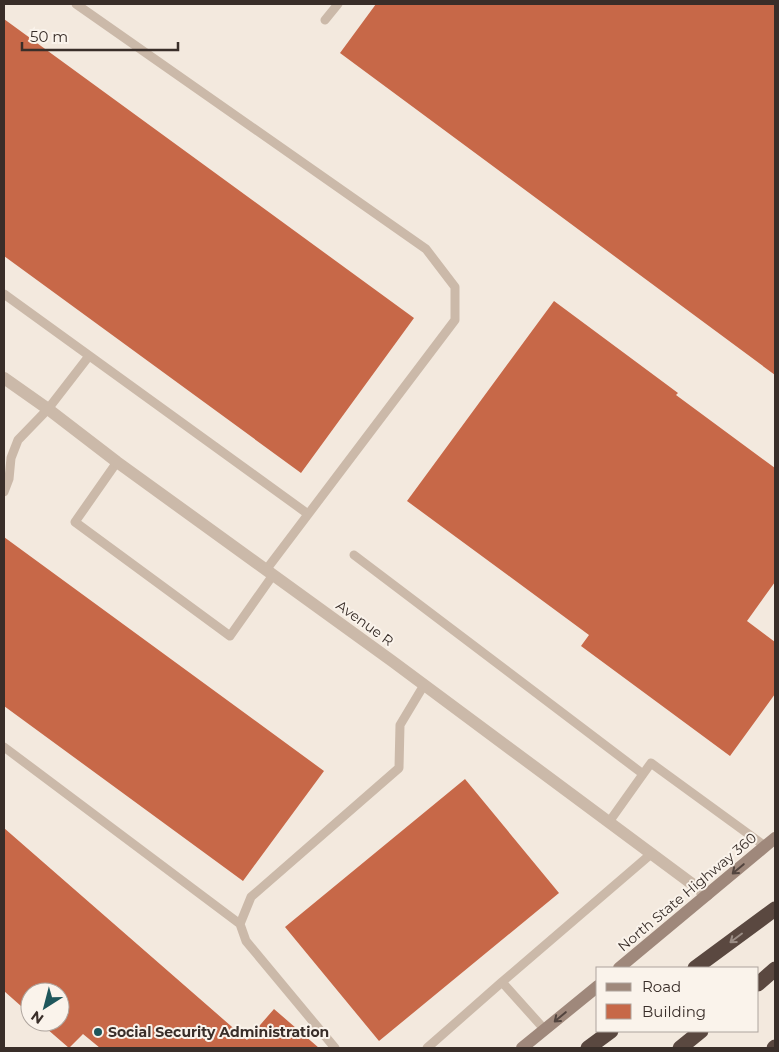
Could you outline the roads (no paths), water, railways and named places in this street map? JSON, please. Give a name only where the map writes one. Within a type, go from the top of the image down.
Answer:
[{"type":"highway","points":[[696,967],[775,909]]},
{"type":"highway","points":[[759,983],[775,969]]},
{"type":"highway","points":[[588,1048],[610,1032]]},
{"type":"highway","points":[[680,1048],[700,1032]]},
{"type":"main road","name":"North State Highway 360","points":[[620,967],[770,842]]},
{"type":"main road","points":[[522,1048],[596,988]]},
{"type":"street","name":"Avenue R","points":[[4,378],[424,685],[707,895]]},
{"type":"lane","points":[[76,4],[426,250],[455,287],[455,320],[308,514],[230,636],[75,522],[117,462]]},
{"type":"lane","points":[[325,20],[338,4]]},
{"type":"lane","points":[[4,294],[308,514]]},
{"type":"lane","points":[[4,492],[9,479],[8,455],[18,440],[48,409],[89,356]]},
{"type":"lane","points":[[354,554],[643,774]]},
{"type":"lane","points":[[240,924],[251,897],[398,768],[400,725],[424,685]]},
{"type":"lane","points":[[4,746],[240,924],[246,941],[335,1048]]},
{"type":"lane","points":[[609,822],[651,763],[770,842]]},
{"type":"lane","points":[[427,1048],[651,854]]},
{"type":"lane","points":[[502,982],[545,1030]]},
{"type":"place","name":"Social Security Administration","points":[[98,1032]]}]
